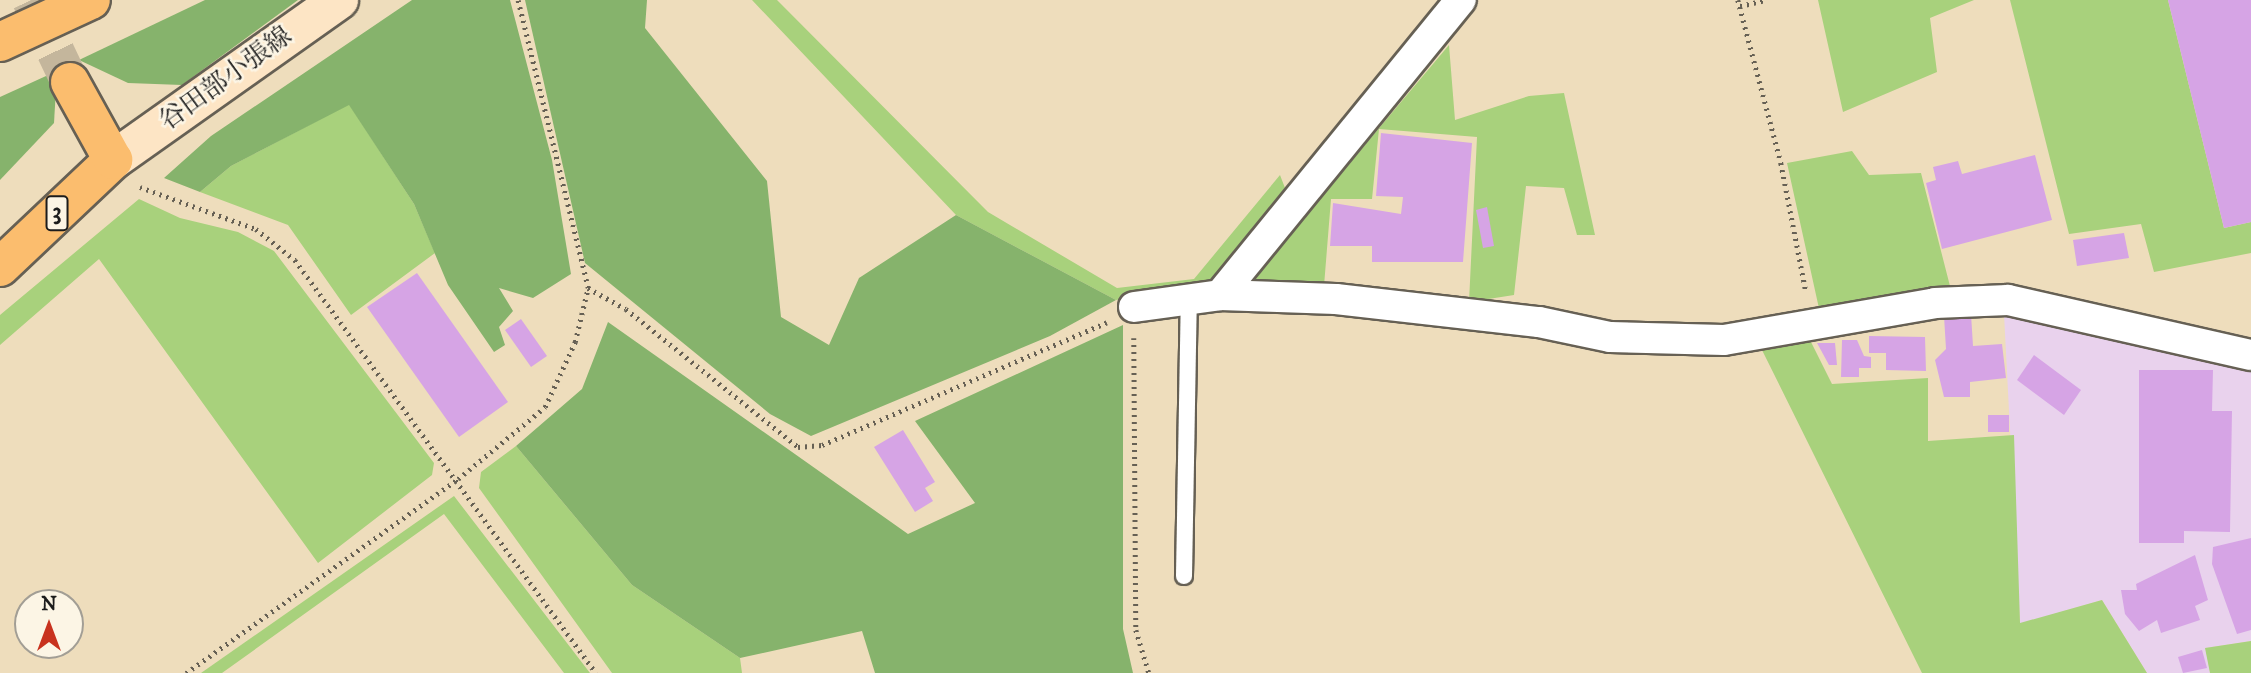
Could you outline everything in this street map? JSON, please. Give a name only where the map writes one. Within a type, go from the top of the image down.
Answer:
[{"type":"main road","points":[[0,42],[91,0]]},
{"type":"main road","name":"谷田部小張線","points":[[113,160],[340,0]]},
{"type":"main road","points":[[70,82],[113,160]]},
{"type":"main road","name":"3","points":[[0,267],[113,160]]},
{"type":"street","points":[[1220,295],[1461,0]]},
{"type":"street","points":[[1134,307],[1220,295],[1429,307],[1610,337],[1724,340],[1935,303],[2008,300],[2251,355]]},
{"type":"lane","points":[[1184,576],[1189,299]]},
{"type":"path","points":[[186,673],[458,480],[545,407],[575,342],[589,288],[518,0]]},
{"type":"path","points":[[1765,0],[1739,3],[1781,163],[1813,326]]},
{"type":"path","points":[[113,160],[147,191],[256,229],[295,260],[458,480],[596,673]]},
{"type":"path","points":[[589,288],[626,309],[798,447],[822,445],[1044,354],[1134,307],[1136,630],[1149,673]]},
{"type":"shaded area","points":[[2004,314],[2251,372],[2251,641],[2206,648],[2210,673],[2147,673],[2102,600],[2020,624]]},
{"type":"green space","points":[[205,0],[298,0],[182,85],[128,83],[79,60]]},
{"type":"green space","points":[[412,0],[510,0],[552,160],[571,274],[533,298],[499,288],[513,311],[499,327],[505,345],[494,352],[448,285],[414,204],[349,105],[231,166],[200,192],[164,178],[211,136]]},
{"type":"green space","points":[[525,0],[647,0],[645,28],[767,181],[781,317],[829,345],[859,278],[956,215],[1116,300],[1050,336],[811,436],[770,414],[585,263]]},
{"type":"green space","points":[[752,0],[777,0],[988,212],[1117,288],[1194,279],[1280,175],[1285,188],[1204,288],[1116,300],[956,215]]},
{"type":"green space","points":[[1818,0],[1974,0],[1930,18],[1937,72],[1843,112]]},
{"type":"green space","points":[[2010,0],[2168,0],[2224,228],[2251,222],[2251,253],[2154,272],[2141,224],[2069,234]]},
{"type":"green space","points":[[1449,45],[1455,120],[1529,96],[1564,93],[1595,235],[1577,235],[1564,188],[1526,186],[1514,295],[1469,302],[1477,137],[1379,129],[1372,199],[1331,199],[1324,286],[1252,279]]},
{"type":"green space","points":[[57,71],[54,123],[0,180],[0,97]]},
{"type":"green space","points":[[349,104],[414,204],[435,253],[351,315],[288,225],[200,192],[231,166]]},
{"type":"green space","points":[[1852,151],[1869,175],[1921,173],[1951,290],[1820,313],[1787,163]]},
{"type":"green space","points":[[139,199],[180,218],[238,232],[274,251],[434,463],[432,475],[318,563],[99,259],[0,345],[0,315]]},
{"type":"green space","points":[[608,322],[908,534],[975,503],[915,421],[1123,325],[1123,629],[1133,673],[875,673],[862,631],[740,658],[632,585],[516,446],[582,389]]},
{"type":"green space","points":[[1811,342],[1832,384],[1928,378],[1928,441],[2014,435],[2020,623],[2102,600],[2147,673],[1922,673],[1761,348]]},
{"type":"green space","points":[[516,446],[632,585],[740,658],[742,673],[612,673],[479,488],[481,472]]},
{"type":"green space","points":[[454,496],[590,673],[564,673],[444,514],[222,673],[201,673]]},
{"type":"green space","points":[[2251,641],[2251,673],[2210,673],[2205,648]]},
{"type":"building","points":[[2168,0],[2251,0],[2251,222],[2224,228]]},
{"type":"building","points":[[1381,133],[1472,143],[1463,262],[1372,262],[1372,246],[1330,246],[1333,203],[1401,214],[1403,197],[1376,196]]},
{"type":"building","points":[[2035,155],[2052,220],[1942,249],[1926,183],[1936,180],[1933,167],[1958,161],[1962,174]]},
{"type":"building","points":[[1487,207],[1494,246],[1483,248],[1476,210]]},
{"type":"building","points":[[2124,233],[2129,258],[2077,266],[2073,240]]},
{"type":"building","points":[[417,273],[508,402],[459,437],[367,307]]},
{"type":"building","points":[[1971,314],[1973,346],[2002,344],[2006,378],[1970,382],[1970,397],[1944,397],[1935,360],[1946,349],[1944,316]]},
{"type":"building","points":[[521,319],[547,356],[531,367],[505,330]]},
{"type":"building","points":[[1869,336],[1925,337],[1926,371],[1886,370],[1886,353],[1869,353]]},
{"type":"building","points":[[1842,340],[1857,340],[1864,356],[1871,357],[1871,368],[1859,368],[1859,377],[1841,377]]},
{"type":"building","points":[[1817,343],[1835,343],[1837,365],[1829,365]]},
{"type":"building","points":[[2034,355],[2081,390],[2064,415],[2017,380]]},
{"type":"building","points":[[2139,370],[2213,370],[2212,411],[2232,411],[2230,532],[2184,531],[2184,543],[2139,543]]},
{"type":"building","points":[[1988,415],[2009,415],[2009,432],[1988,432]]},
{"type":"building","points":[[903,430],[935,482],[925,488],[933,501],[915,512],[874,447]]},
{"type":"building","points":[[2251,538],[2251,630],[2237,634],[2212,564],[2213,547]]},
{"type":"building","points":[[2195,555],[2208,600],[2195,606],[2200,620],[2161,633],[2157,620],[2139,631],[2125,614],[2121,590],[2137,590],[2136,584]]},
{"type":"building","points":[[2202,650],[2207,668],[2183,673],[2178,657]]},
{"type":"tunnel","points":[[31,0],[70,82]]}]
